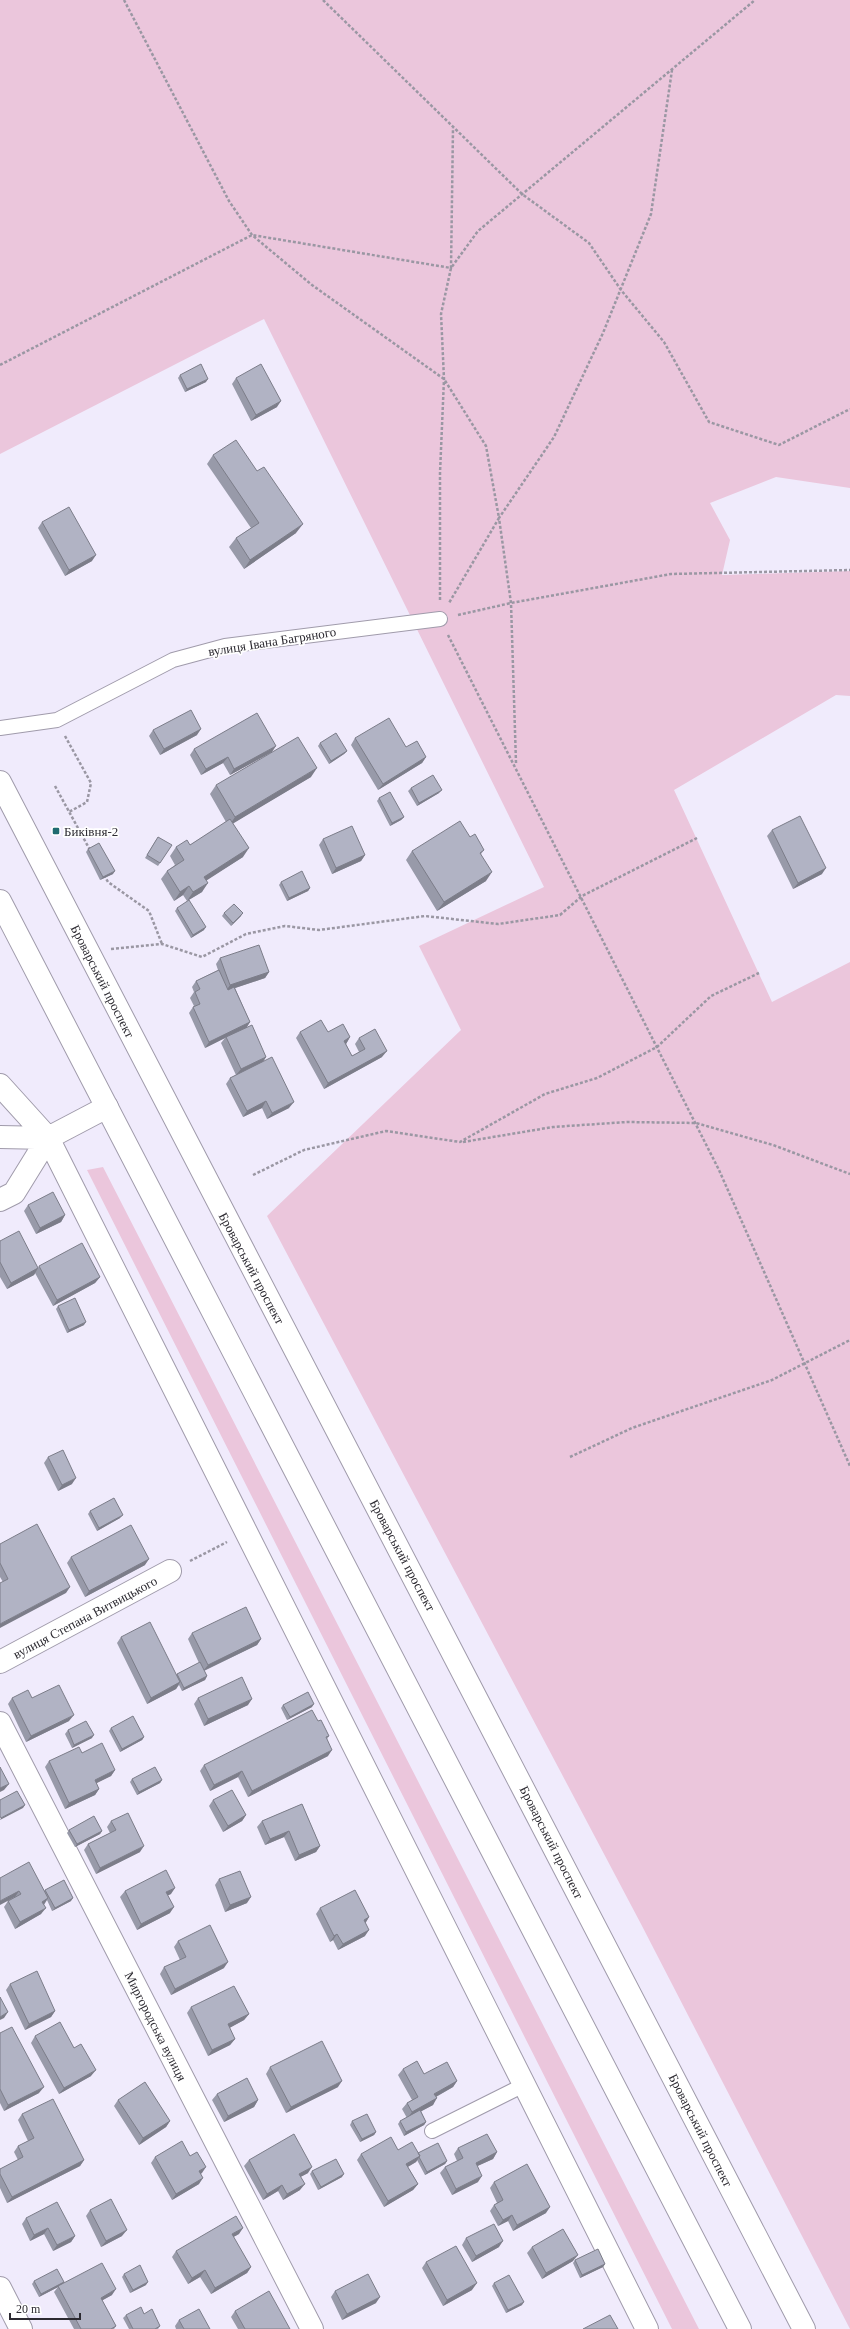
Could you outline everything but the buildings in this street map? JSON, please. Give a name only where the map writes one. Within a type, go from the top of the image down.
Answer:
[{"type":"main road","name":"Броварський проспект","points":[[0,782],[483,1708],[804,2329]]},
{"type":"main road","points":[[0,901],[740,2329]]},
{"type":"main road","points":[[0,1085],[48,1138],[647,2329]]},
{"type":"main road","points":[[0,1137],[48,1138],[107,1107]]},
{"type":"main road","points":[[0,1200],[14,1193],[48,1138]]},
{"type":"main road","name":"вулиця Степана Витвицького","points":[[0,1662],[170,1571]]},
{"type":"main road","name":"Миргородська вулиця","points":[[0,1723],[312,2329]]},
{"type":"main road","points":[[0,2288],[21,2329]]},
{"type":"lane","name":"вулиця Івана Багряного","points":[[0,728],[57,720],[173,660],[224,646],[440,619]]},
{"type":"lane","points":[[432,2131],[524,2085]]},
{"type":"path","points":[[124,0],[229,201],[252,235],[312,285],[444,379],[486,446],[499,518],[511,603],[516,766]]},
{"type":"path","points":[[323,0],[522,194],[589,243],[620,290],[664,342],[709,422],[779,445],[850,409]]},
{"type":"path","points":[[451,268],[478,231],[755,0]]},
{"type":"path","points":[[440,619],[499,518],[554,437],[603,333],[651,214],[672,70]]},
{"type":"path","points":[[453,127],[451,268],[441,314],[444,379],[440,473],[440,619],[582,896],[719,1170],[850,1466]]},
{"type":"path","points":[[0,365],[252,235],[451,268]]},
{"type":"path","points":[[440,619],[511,603],[671,574],[850,570]]},
{"type":"path","points":[[57,720],[91,783],[88,802],[70,812]]},
{"type":"path","points":[[55,786],[93,854]]},
{"type":"path","points":[[87,951],[162,944],[202,957],[246,934],[285,926],[319,930],[425,916],[498,924],[560,915],[582,896],[697,838]]},
{"type":"path","points":[[100,868],[108,882],[149,911],[162,944]]},
{"type":"path","points":[[460,1142],[545,1094],[597,1078],[657,1047],[711,996],[759,973]]},
{"type":"path","points":[[252,1175],[304,1150],[386,1131],[460,1142],[553,1127],[627,1122],[696,1123],[773,1145],[850,1174]]},
{"type":"path","points":[[570,1457],[632,1428],[772,1380],[850,1340]]},
{"type":"path","points":[[170,1571],[247,1532]]},
{"type":"shaded area","points":[[0,0],[850,0],[850,488],[776,477],[710,503],[730,540],[722,575],[850,571],[850,696],[836,695],[674,790],[772,1002],[850,962],[850,2329],[641,1924],[267,1216],[461,1030],[419,946],[544,887],[264,319],[0,454]]},
{"type":"shaded area","points":[[103,1167],[699,2329],[672,2329],[87,1170]]},
{"type":"place","name":"Бикiвня-2","points":[[56,831]]}]
